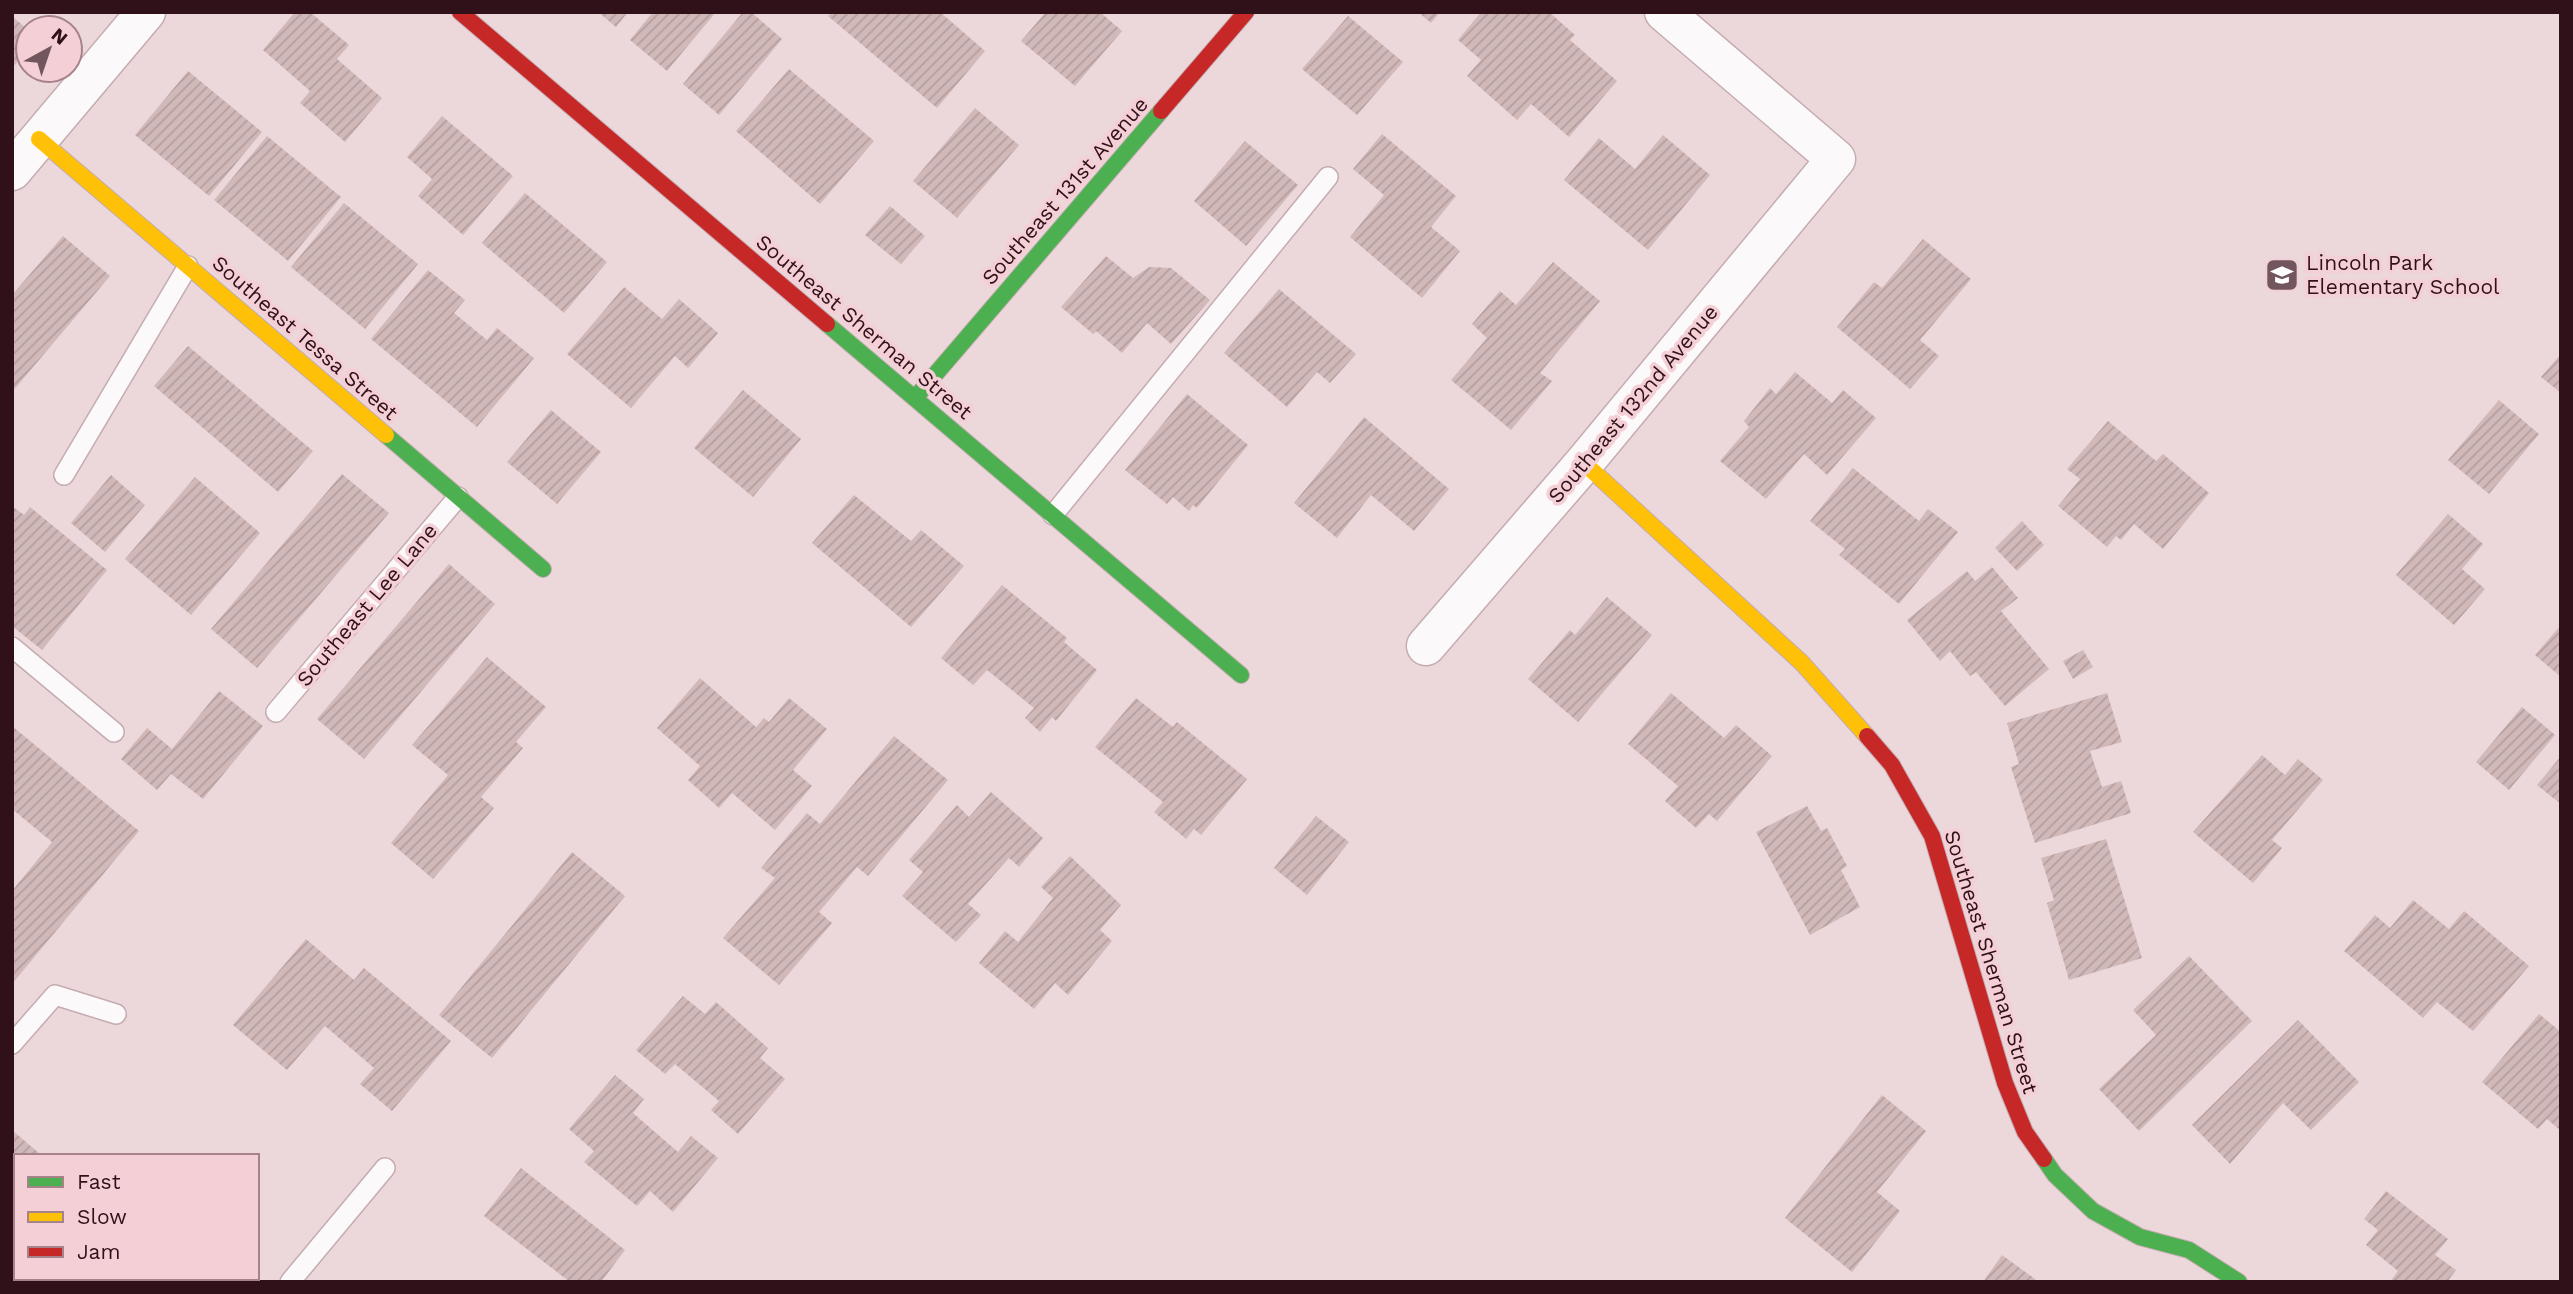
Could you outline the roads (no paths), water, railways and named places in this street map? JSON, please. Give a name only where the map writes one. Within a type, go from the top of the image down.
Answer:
[{"type":"street","points":[[12,171],[146,12]]},
{"type":"street","name":"Southeast Sherman Street","points":[[460,12],[1241,675]]},
{"type":"street","name":"Southeast 131st Avenue","points":[[915,398],[1246,12]]},
{"type":"street","name":"Southeast 132nd Avenue","points":[[1426,646],[1584,463],[1836,159],[1664,12]]},
{"type":"street","name":"Southeast Tessa Street","points":[[39,139],[543,569]]},
{"type":"street","name":"Southeast Sherman Street","points":[[1584,463],[1802,663],[1892,765],[1932,836],[2005,1083],[2025,1132],[2055,1175],[2093,1210],[2140,1237],[2189,1250],[2239,1282]]},
{"type":"lane","points":[[1053,515],[1328,177]]},
{"type":"lane","points":[[64,475],[188,266]]},
{"type":"lane","name":"Southeast Lee Lane","points":[[276,712],[458,497]]},
{"type":"lane","points":[[12,647],[114,732]]},
{"type":"lane","points":[[12,1044],[55,995],[116,1014]]},
{"type":"lane","points":[[290,1282],[386,1168]]},
{"type":"place","name":"Lincoln Park Elementary School","points":[[2282,275]]}]
